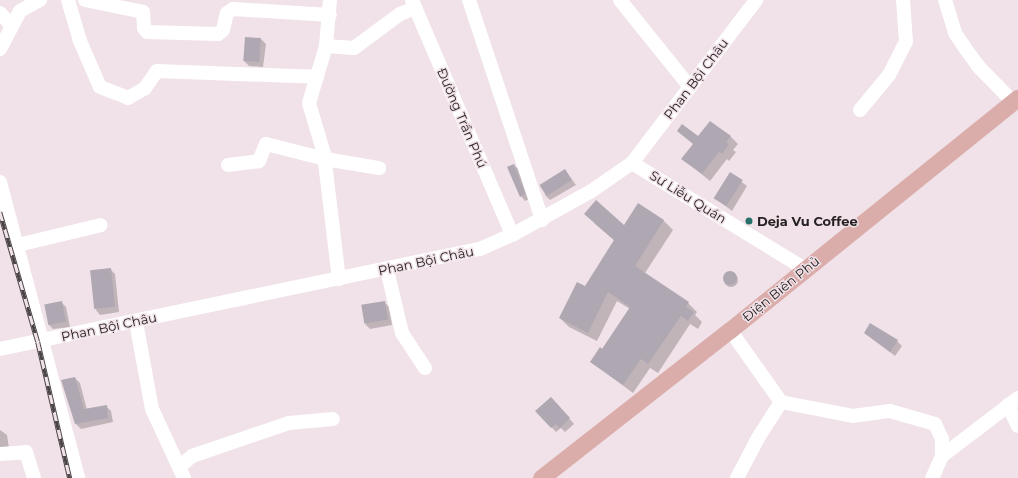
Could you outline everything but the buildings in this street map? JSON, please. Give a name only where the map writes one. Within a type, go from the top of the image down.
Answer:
[{"type":"main road","name":"Điện Biên Phủ","points":[[541,478],[730,330],[1016,100]]},
{"type":"street","points":[[0,49],[11,25],[20,11],[40,0]]},
{"type":"street","points":[[68,0],[80,41],[100,87],[128,98],[145,88],[157,71],[317,77]]},
{"type":"street","points":[[85,0],[143,12],[144,28],[147,32],[218,34],[222,30],[227,13],[233,9],[330,15]]},
{"type":"street","points":[[330,0],[330,15],[326,46],[308,103],[325,159],[339,279]]},
{"type":"street","points":[[469,0],[542,220]]},
{"type":"street","points":[[620,0],[690,88]]},
{"type":"street","name":"Phan Bội Châu","points":[[0,349],[387,270],[480,249],[512,236],[590,192],[632,163],[756,0]]},
{"type":"street","points":[[860,110],[889,75],[906,42],[903,0]]},
{"type":"street","points":[[945,0],[955,33],[979,67],[1016,100]]},
{"type":"street","points":[[326,46],[354,48],[414,4]]},
{"type":"street","name":"Đường Trần Phú","points":[[414,4],[512,236]]},
{"type":"street","points":[[0,13],[11,25]]},
{"type":"street","points":[[228,165],[259,161],[266,144],[325,159],[379,168]]},
{"type":"street","name":"Sư Liễu Quán","points":[[632,163],[805,269]]},
{"type":"street","points":[[0,182],[18,245],[78,478]]},
{"type":"street","points":[[18,245],[101,225]]},
{"type":"street","points":[[387,270],[402,332],[425,368]]},
{"type":"street","points":[[136,322],[152,409],[182,473]]},
{"type":"street","points":[[730,330],[781,402],[853,416],[890,411],[914,416],[935,424],[942,439],[942,456],[932,478]]},
{"type":"street","points":[[942,456],[1013,401],[1018,426]]},
{"type":"street","points":[[737,478],[758,438],[781,402]]},
{"type":"street","points":[[182,473],[192,456],[289,423],[333,419]]},
{"type":"street","points":[[0,454],[26,452],[34,478]]},
{"type":"railway","points":[[0,212],[38,342],[70,478]]},
{"type":"place","name":"Deja Vu Coffee","points":[[749,221]]}]
